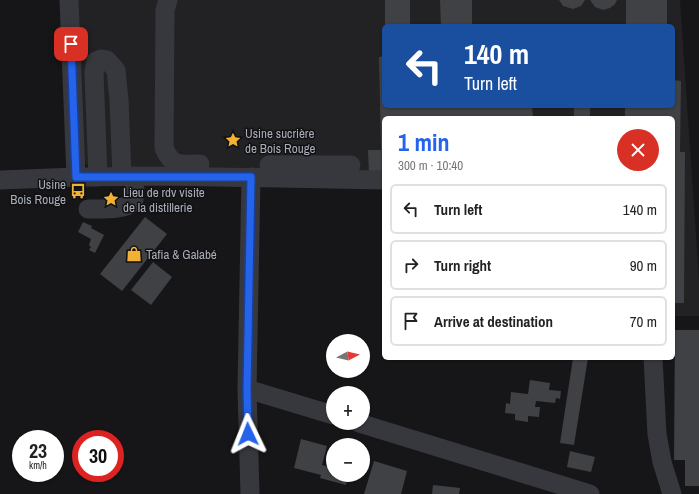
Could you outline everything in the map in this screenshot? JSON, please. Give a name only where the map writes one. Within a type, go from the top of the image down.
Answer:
[{"type":"street","points":[[69,0],[76,177]]},
{"type":"street","points":[[168,0],[165,10],[164,148],[169,158],[177,164],[351,165]]},
{"type":"street","points":[[88,209],[125,207],[131,204],[134,199],[128,176],[116,70],[107,60],[101,59],[96,61],[94,72],[98,177]]},
{"type":"street","points":[[0,180],[128,176],[382,180]]},
{"type":"street","points":[[250,494],[247,389],[251,177]]},
{"type":"street","points":[[653,360],[657,434],[662,462],[672,494]]},
{"type":"street","points":[[247,389],[326,413]]},
{"type":"street","points":[[370,426],[590,494]]},
{"type":"shaded area","name":"Usine sucrière de Bois Rouge","points":[[76,0],[680,0],[699,280],[699,316],[675,316],[675,116],[382,116],[382,177],[94,172],[83,161]]},
{"type":"building","points":[[385,0],[410,0],[410,24],[385,24]]},
{"type":"building","points":[[440,0],[472,0],[472,24],[441,24]]},
{"type":"building","points":[[559,0],[585,0],[581,6],[573,9],[563,6]]},
{"type":"building","points":[[590,0],[617,0],[610,8],[603,10],[595,7]]},
{"type":"building","points":[[626,0],[667,0],[667,24],[626,24]]},
{"type":"building","points":[[382,56],[382,108],[532,108],[533,116],[382,116],[382,173],[369,173],[368,150],[381,150],[379,57]]},
{"type":"building","points":[[675,80],[681,81],[680,152],[685,152],[684,303],[675,303],[675,116],[625,116],[625,108],[675,108]]},
{"type":"building","points":[[574,108],[590,108],[590,116],[574,116]]},
{"type":"building","name":"Tafia & Galabé","points":[[145,217],[167,234],[122,291],[100,274]]},
{"type":"building","points":[[83,222],[92,226],[91,228],[104,235],[95,253],[89,250],[91,247],[89,245],[91,239],[78,232]]},
{"type":"building","points":[[153,262],[172,277],[151,305],[131,290]]},
{"type":"building","points":[[675,330],[699,330],[699,486],[685,486],[685,460],[674,460]]},
{"type":"building","points":[[573,360],[588,360],[574,445],[560,443]]},
{"type":"building","points":[[530,380],[550,383],[549,390],[561,391],[560,399],[556,398],[555,403],[536,401],[535,407],[540,407],[539,417],[528,416],[528,422],[515,420],[515,414],[505,413],[506,403],[510,404],[511,392],[528,394]]},
{"type":"building","points":[[301,439],[326,446],[322,465],[326,466],[326,480],[320,478],[321,475],[294,468]]},
{"type":"building","points":[[570,451],[595,457],[591,472],[567,467]]},
{"type":"building","points":[[374,461],[407,471],[401,494],[364,494],[368,482],[370,482],[370,474]]},
{"type":"building","points":[[335,482],[347,482],[346,485]]},
{"type":"building","points":[[433,485],[460,488],[459,494],[432,494]]},
{"type":"place","name":"Usine sucrière de Bois Rouge","points":[[233,140]]},
{"type":"place","name":"Usine Bois Rouge","points":[[78,191]]},
{"type":"place","name":"Lieu de rdv visite de la distillerie","points":[[111,199]]},
{"type":"place","name":"Tafia & Galabé","points":[[134,254]]},
{"type":"route","points":[[71,44],[76,177],[251,177],[247,389],[248,434]]}]
